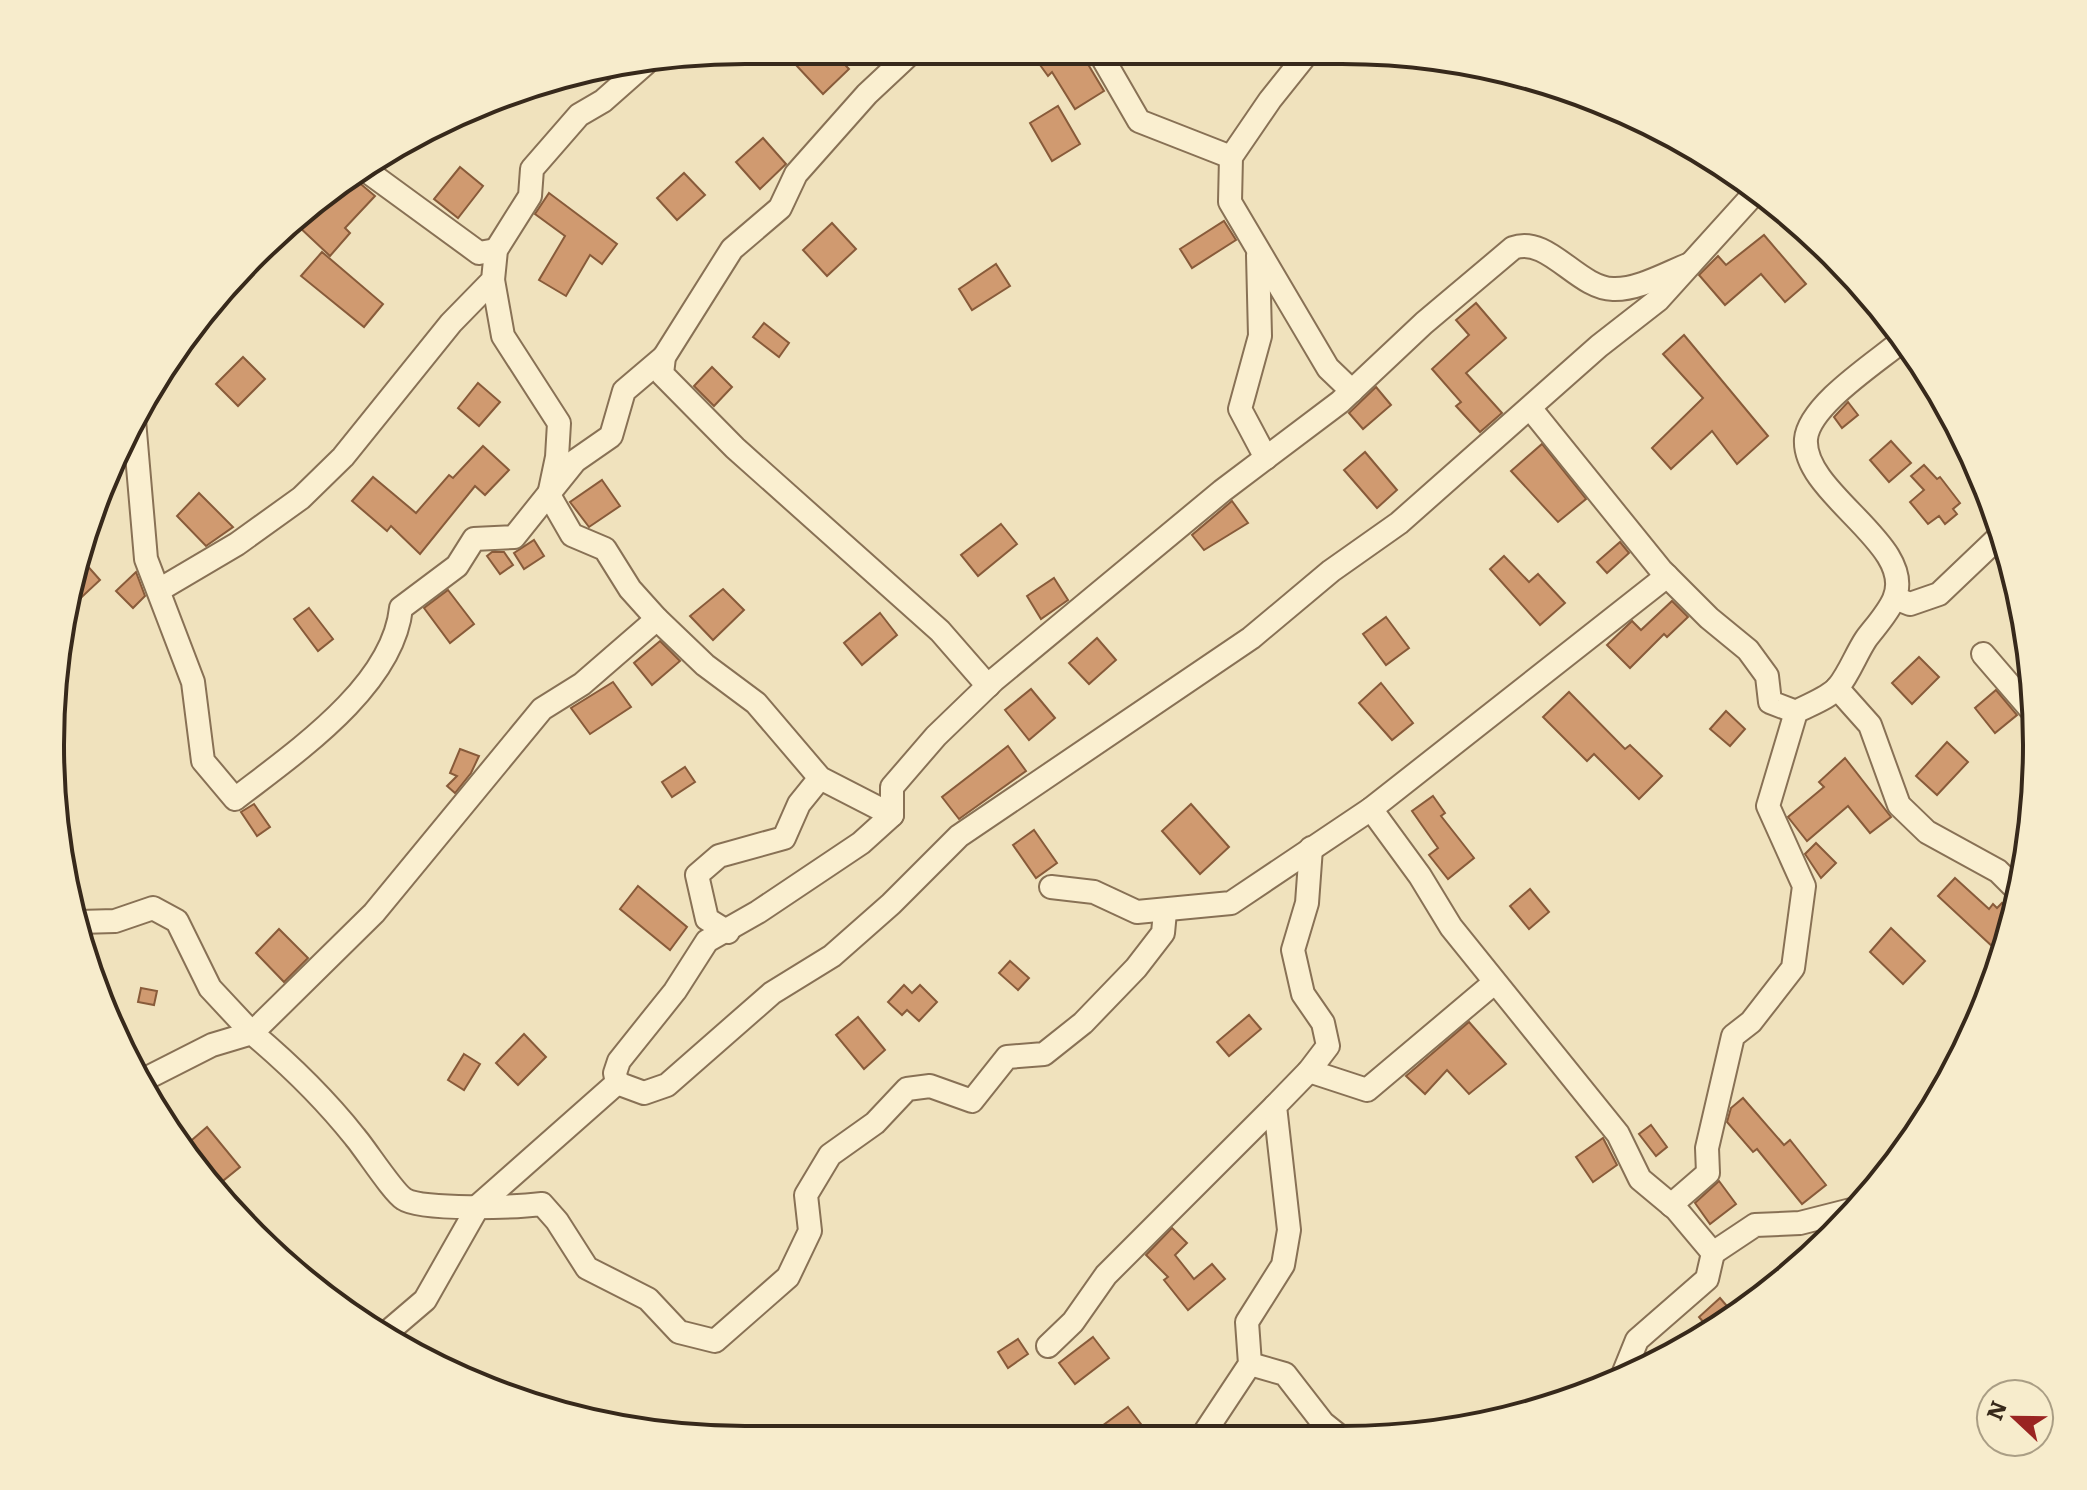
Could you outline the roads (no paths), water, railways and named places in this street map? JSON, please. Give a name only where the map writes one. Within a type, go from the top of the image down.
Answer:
[{"type":"street","points":[[136,441],[146,559],[193,682],[203,761],[235,799],[301,748],[358,695],[398,632],[401,608],[457,566],[474,539],[514,537],[575,461],[611,436],[624,391],[664,357],[732,249],[780,208],[796,174],[867,94],[899,64]]},
{"type":"street","points":[[1106,64],[1139,121],[1231,157]]},
{"type":"street","points":[[1299,64],[1231,157],[1230,202],[1328,368],[1352,391]]},
{"type":"street","points":[[634,73],[603,101],[579,115],[532,169],[530,196],[496,250],[493,280],[503,336],[559,423],[557,457],[549,495],[572,535],[605,549],[630,589],[657,619],[705,665],[756,703],[820,778],[892,815]]},
{"type":"street","points":[[373,175],[479,253],[496,250]]},
{"type":"street","points":[[617,1083],[644,1093],[667,1085],[772,993],[832,956],[891,904],[959,836],[1251,638],[1331,571],[1399,523],[1599,346],[1658,300],[1749,199]]},
{"type":"street","points":[[617,1083],[615,1073],[619,1061],[675,991],[707,941],[728,932],[741,919],[758,912],[861,843],[892,815],[892,787],[936,736],[988,686],[1352,391],[1424,323],[1513,248],[1524,244],[1535,247],[1569,271],[1611,289],[1626,288],[1691,264]]},
{"type":"street","points":[[1258,250],[1262,296],[1260,336],[1240,409],[1266,458]]},
{"type":"street","points":[[159,590],[237,544],[301,498],[343,457],[451,323],[493,280]]},
{"type":"street","points":[[1671,1205],[1708,1173],[1707,1148],[1733,1036],[1751,1022],[1793,968],[1804,886],[1768,806],[1796,712],[1837,688],[1855,655],[1895,598],[1897,582],[1887,553],[1819,474],[1809,455],[1806,438],[1824,404],[1894,347]]},
{"type":"street","points":[[664,357],[662,374],[735,448],[901,595],[988,686]]},
{"type":"street","points":[[1530,408],[1667,576],[1709,618],[1748,650],[1767,676],[1770,702],[1796,712]]},
{"type":"street","points":[[1895,598],[1910,604],[1939,594],[1992,543]]},
{"type":"street","points":[[1051,887],[1094,892],[1137,912],[1165,912],[1231,903],[1371,809],[1667,576]]},
{"type":"street","points":[[150,1076],[212,1045],[252,1033],[374,913],[542,709],[582,684],[657,619]]},
{"type":"street","points":[[1983,654],[2022,699]]},
{"type":"street","points":[[1837,688],[1870,725],[1899,805],[1927,832],[1998,871],[2009,882]]},
{"type":"street","points":[[728,932],[707,919],[697,875],[719,856],[784,838],[799,804],[820,778]]},
{"type":"street","points":[[1371,809],[1451,927],[1618,1134],[1640,1179],[1671,1205],[1713,1253]]},
{"type":"street","points":[[1048,1346],[1073,1322],[1106,1275],[1309,1071],[1328,1046],[1323,1023],[1303,994],[1293,950],[1307,903],[1311,848]]},
{"type":"street","points":[[87,922],[115,921],[153,908],[177,921],[210,988],[252,1033],[319,1093],[403,1199],[429,1208],[479,1205],[503,1209],[542,1204],[557,1221],[587,1268],[648,1299],[679,1332],[715,1341],[788,1277],[810,1231],[806,1195],[830,1155],[875,1123],[907,1089],[930,1086],[972,1101],[1007,1057],[1044,1054],[1083,1023],[1136,968],[1163,933],[1165,912]]},
{"type":"street","points":[[1309,1071],[1367,1090],[1494,983]]},
{"type":"street","points":[[393,1328],[425,1300],[479,1205],[617,1083]]},
{"type":"street","points":[[1209,1426],[1250,1364],[1247,1322],[1283,1265],[1289,1230],[1275,1106]]},
{"type":"street","points":[[1628,1363],[1637,1340],[1707,1279],[1713,1253],[1755,1225],[1800,1223],[1836,1214]]},
{"type":"street","points":[[1250,1364],[1285,1374],[1327,1426]]}]
